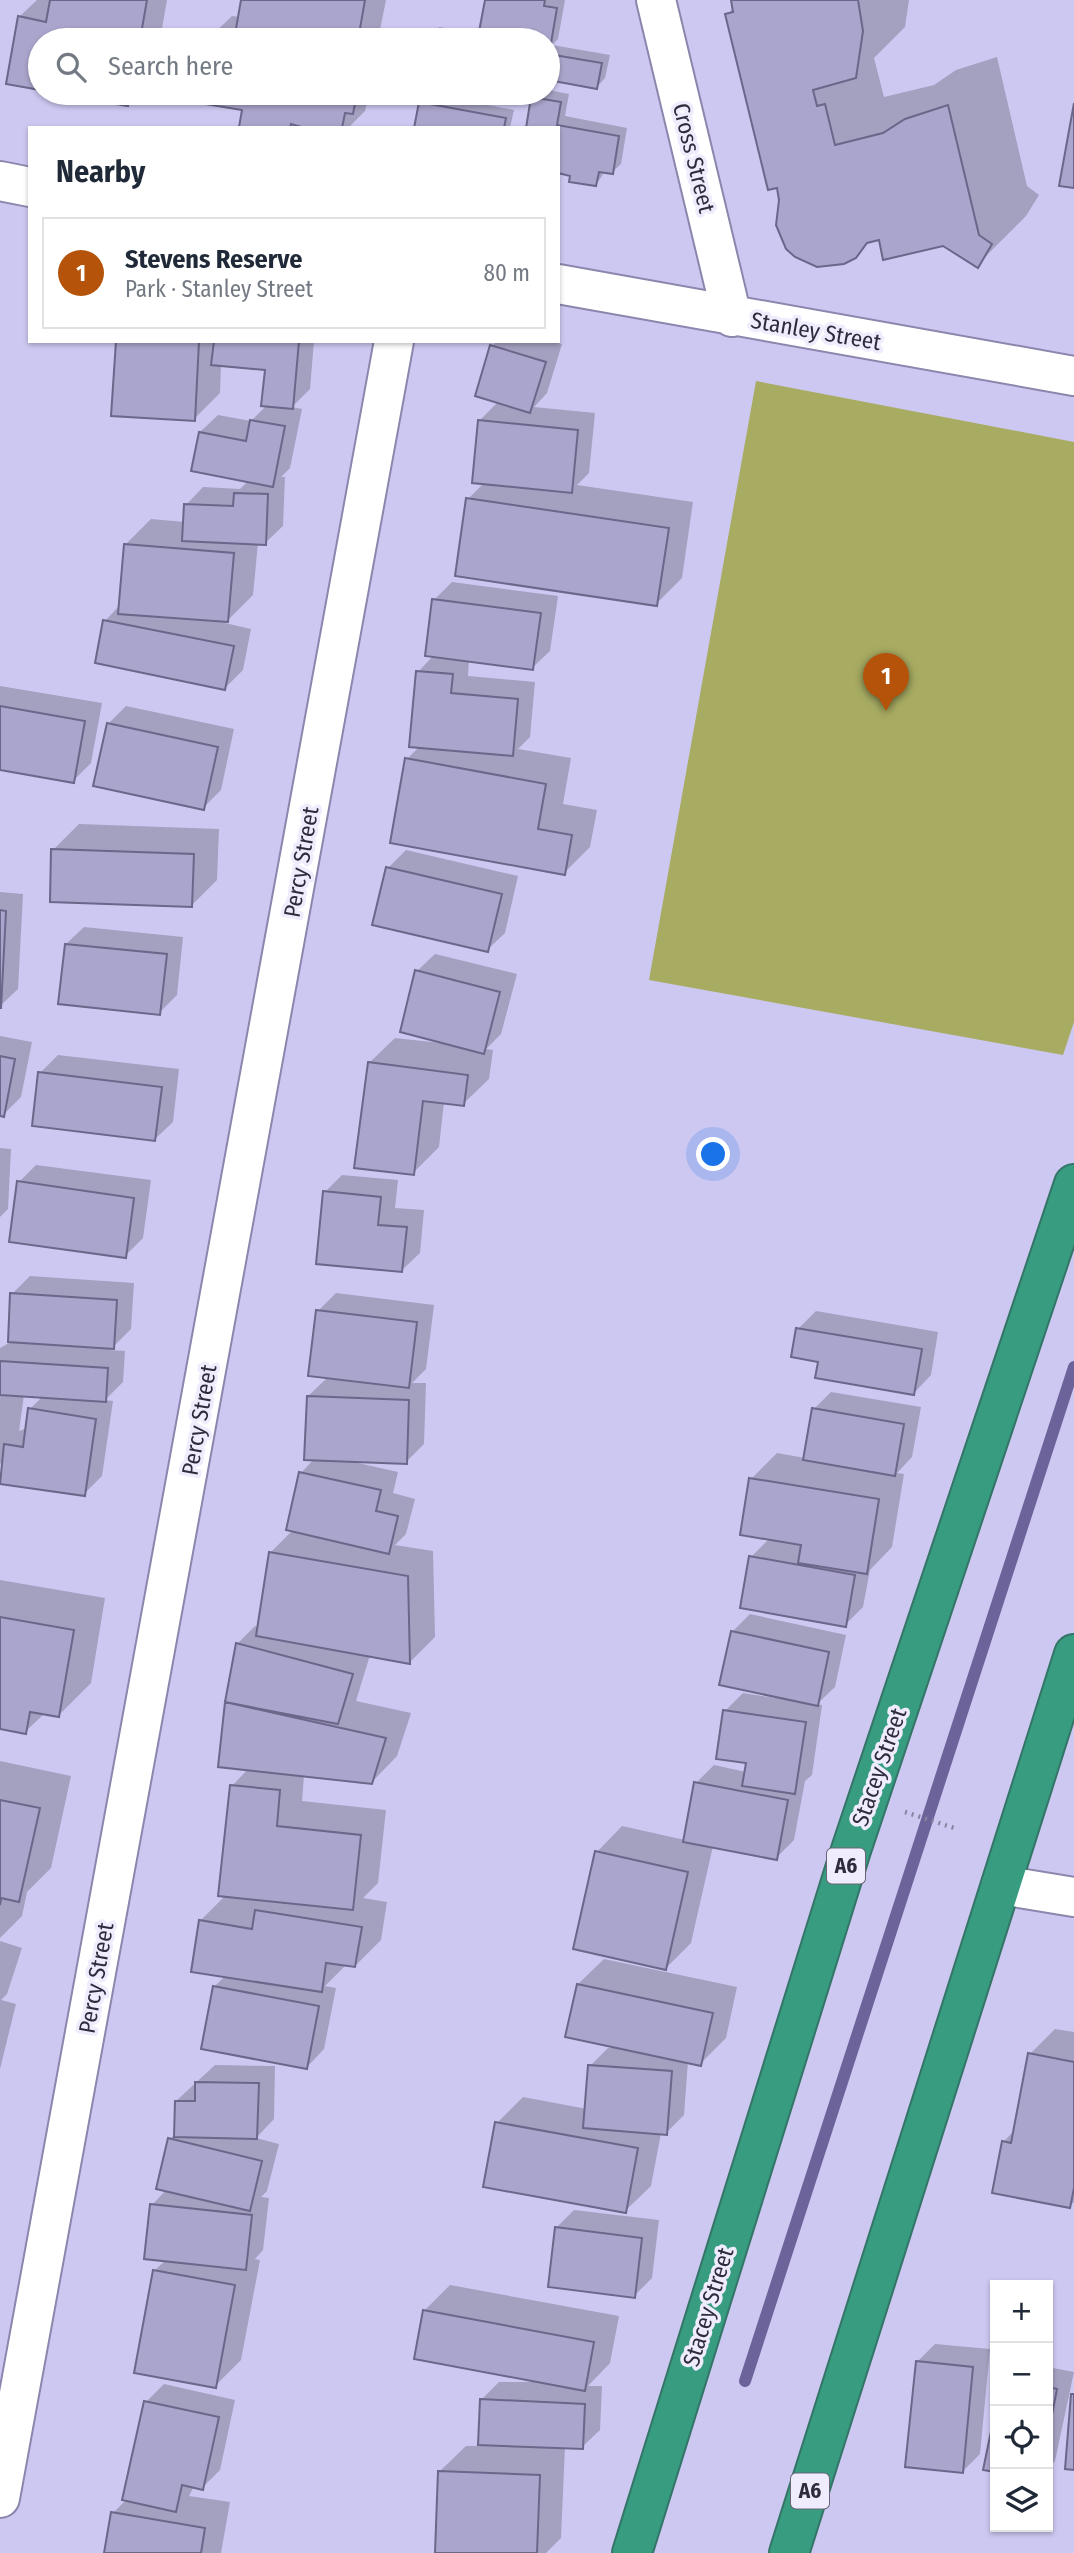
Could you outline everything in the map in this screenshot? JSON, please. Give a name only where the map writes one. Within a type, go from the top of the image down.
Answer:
[{"type":"highway","name":"Stacey Street","points":[[632,2553],[851,1850],[1074,1184]]},
{"type":"highway","name":"A6","points":[[789,2553],[1074,1654]]},
{"type":"street","name":"Cross Street","points":[[656,0],[732,317]]},
{"type":"street","points":[[0,181],[28,187]]},
{"type":"street","name":"Stanley Street","points":[[560,285],[1074,376]]},
{"type":"street","name":"Percy Street","points":[[0,2498],[394,343]]},
{"type":"street","points":[[1001,1885],[1074,1897]]},
{"type":"path","points":[[898,1809],[954,1828]]},
{"type":"green space","points":[[756,381],[1074,442],[1074,1022],[1063,1055],[649,980]]},
{"type":"building","points":[[50,0],[147,0],[142,28],[28,28],[28,88],[6,84],[18,16],[46,22]]},
{"type":"building","points":[[241,0],[365,0],[360,28],[236,28]]},
{"type":"building","points":[[485,0],[545,0],[544,6],[557,8],[554,28],[480,28]]},
{"type":"building","points":[[731,0],[858,0],[863,31],[856,78],[813,90],[817,106],[825,104],[835,145],[883,133],[905,119],[948,105],[979,235],[992,244],[978,268],[943,246],[883,260],[879,240],[867,243],[856,258],[844,264],[817,267],[795,257],[786,249],[776,225],[779,200],[777,188],[768,190],[725,14],[733,12]]},
{"type":"building","points":[[560,56],[602,63],[597,89],[560,82]]},
{"type":"building","points":[[561,102],[557,125],[619,136],[613,174],[599,172],[596,186],[569,182],[570,176],[560,174],[560,126],[526,126],[530,105],[560,105]]},
{"type":"building","points":[[1074,103],[1074,188],[1059,186]]},
{"type":"building","points":[[211,105],[355,105],[353,114],[345,113],[342,126],[239,126],[242,110]]},
{"type":"building","points":[[418,105],[435,105],[506,118],[504,126],[414,126]]},
{"type":"building","points":[[116,343],[199,343],[195,421],[111,416]]},
{"type":"building","points":[[214,343],[299,343],[293,409],[261,406],[265,370],[211,365]]},
{"type":"building","points":[[490,345],[546,362],[530,413],[475,396]]},
{"type":"building","points":[[250,420],[285,426],[273,487],[191,471],[199,432],[246,441]]},
{"type":"building","points":[[478,420],[578,430],[572,493],[472,483]]},
{"type":"building","points":[[234,493],[268,494],[266,545],[182,541],[184,504],[233,506]]},
{"type":"building","points":[[466,498],[669,528],[657,606],[455,576]]},
{"type":"building","points":[[124,544],[234,553],[228,622],[118,614]]},
{"type":"building","points":[[432,599],[541,613],[533,670],[425,656]]},
{"type":"building","points":[[103,620],[234,646],[225,690],[95,663]]},
{"type":"building","points":[[416,671],[453,674],[451,693],[518,699],[513,756],[409,747]]},
{"type":"building","points":[[0,706],[85,721],[74,783],[0,770]]},
{"type":"building","points":[[107,723],[218,747],[204,810],[93,786]]},
{"type":"building","points":[[405,758],[546,784],[538,829],[572,835],[565,875],[390,843]]},
{"type":"building","points":[[51,849],[194,854],[192,907],[50,902]]},
{"type":"building","points":[[386,867],[502,894],[488,952],[372,925]]},
{"type":"building","points":[[0,910],[6,911],[1,1008],[0,1008]]},
{"type":"building","points":[[65,944],[167,954],[160,1015],[58,1004]]},
{"type":"building","points":[[415,970],[500,992],[484,1054],[400,1032]]},
{"type":"building","points":[[0,1056],[15,1059],[4,1117],[0,1116]]},
{"type":"building","points":[[368,1062],[468,1075],[464,1106],[423,1101],[414,1175],[354,1168]]},
{"type":"building","points":[[38,1072],[162,1087],[155,1141],[32,1126]]},
{"type":"building","points":[[17,1181],[134,1198],[126,1258],[9,1242]]},
{"type":"building","points":[[323,1191],[381,1197],[378,1225],[407,1227],[402,1272],[316,1264]]},
{"type":"building","points":[[10,1293],[117,1300],[114,1349],[8,1342]]},
{"type":"building","points":[[316,1310],[417,1322],[409,1388],[308,1376]]},
{"type":"building","points":[[796,1328],[922,1349],[914,1395],[815,1378],[818,1362],[791,1357]]},
{"type":"building","points":[[0,1361],[108,1368],[106,1402],[0,1395]]},
{"type":"building","points":[[307,1396],[409,1400],[407,1464],[304,1460]]},
{"type":"building","points":[[28,1408],[96,1419],[85,1496],[0,1484],[4,1444],[23,1447]]},
{"type":"building","points":[[812,1408],[904,1424],[895,1476],[803,1460]]},
{"type":"building","points":[[299,1472],[381,1490],[376,1511],[398,1516],[389,1554],[286,1530]]},
{"type":"building","points":[[749,1478],[879,1499],[867,1574],[798,1563],[801,1545],[740,1535]]},
{"type":"building","points":[[269,1552],[408,1576],[410,1664],[256,1636]]},
{"type":"building","points":[[749,1556],[855,1575],[846,1627],[740,1608]]},
{"type":"building","points":[[0,1617],[74,1630],[59,1717],[30,1712],[26,1734],[0,1729]]},
{"type":"building","points":[[731,1631],[829,1652],[818,1706],[719,1685]]},
{"type":"building","points":[[236,1643],[353,1674],[338,1724],[225,1702]]},
{"type":"building","points":[[225,1702],[386,1738],[372,1784],[218,1767]]},
{"type":"building","points":[[723,1710],[806,1722],[795,1794],[742,1786],[746,1763],[716,1759]]},
{"type":"building","points":[[694,1782],[788,1800],[777,1860],[683,1842]]},
{"type":"building","points":[[230,1785],[280,1790],[277,1826],[361,1835],[353,1910],[218,1896]]},
{"type":"building","points":[[0,1800],[40,1808],[19,1902],[1,1898],[0,1905]]},
{"type":"building","points":[[595,1851],[688,1872],[666,1970],[573,1949]]},
{"type":"building","points":[[255,1910],[362,1927],[355,1967],[326,1963],[322,1992],[191,1972],[199,1920],[252,1929]]},
{"type":"building","points":[[577,1984],[713,2013],[701,2066],[565,2037]]},
{"type":"building","points":[[213,1986],[319,2006],[307,2069],[201,2049]]},
{"type":"building","points":[[1028,2053],[1074,2062],[1074,2188],[1070,2208],[992,2193],[1002,2141],[1011,2143]]},
{"type":"building","points":[[588,2065],[672,2071],[667,2135],[583,2128]]},
{"type":"building","points":[[195,2082],[259,2083],[257,2139],[174,2137],[175,2101],[195,2101]]},
{"type":"building","points":[[495,2122],[638,2148],[626,2213],[483,2187]]},
{"type":"building","points":[[168,2138],[262,2161],[250,2211],[156,2189]]},
{"type":"building","points":[[150,2204],[252,2215],[246,2270],[144,2259]]},
{"type":"building","points":[[555,2227],[642,2238],[635,2298],[548,2287]]},
{"type":"building","points":[[153,2270],[235,2285],[216,2388],[134,2373]]},
{"type":"building","points":[[423,2310],[594,2342],[585,2391],[414,2359]]},
{"type":"building","points":[[916,2361],[973,2367],[963,2473],[905,2467]]},
{"type":"building","points":[[1053,2388],[1057,2389],[1053,2409]]},
{"type":"building","points":[[1071,2394],[1074,2394],[1074,2470],[1065,2469]]},
{"type":"building","points":[[480,2399],[585,2404],[583,2449],[478,2445]]},
{"type":"building","points":[[144,2401],[219,2417],[203,2490],[182,2485],[176,2512],[122,2500]]},
{"type":"building","points":[[990,2436],[990,2471],[983,2470]]},
{"type":"building","points":[[438,2471],[540,2475],[537,2553],[435,2553]]},
{"type":"building","points":[[111,2512],[205,2528],[201,2553],[104,2553]]},
{"type":"waterway","points":[[745,2381],[1074,1367]]},
{"type":"place","name":"Stevens Reserve","points":[[886,711]]}]
